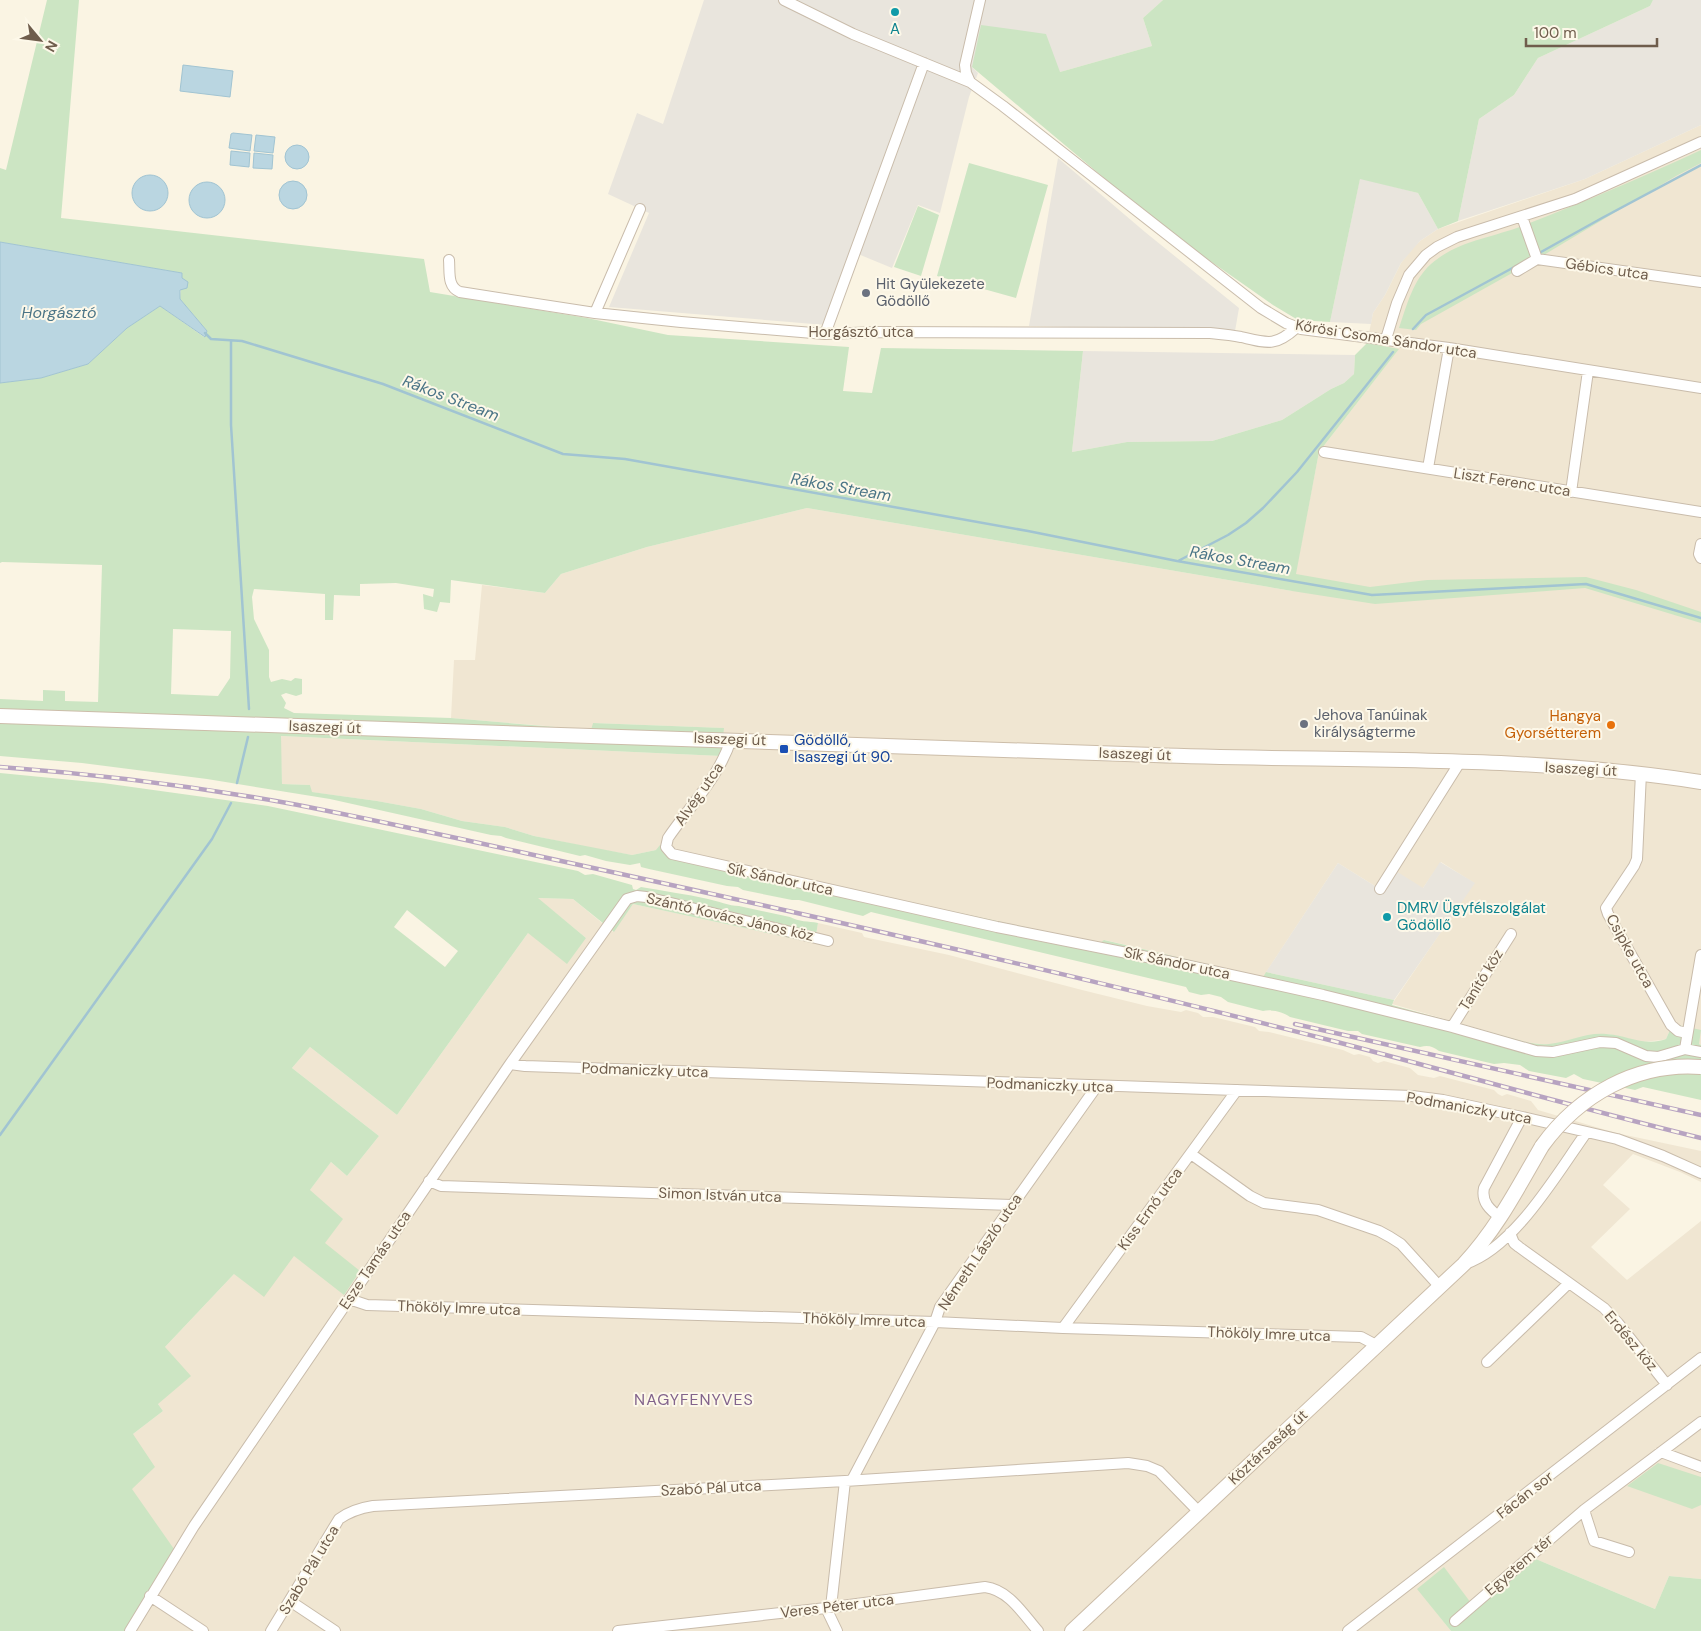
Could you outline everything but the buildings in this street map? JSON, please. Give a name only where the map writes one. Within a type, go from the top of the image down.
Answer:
[{"type":"main road","name":"Isaszegi út","points":[[0,716],[731,739],[1160,756],[1460,762],[1641,772],[1701,782]]},
{"type":"main road","name":"Köztársaság út","points":[[1072,1631],[1464,1264],[1501,1218],[1542,1146],[1572,1111],[1612,1084],[1637,1074],[1677,1066],[1701,1067]]},
{"type":"street","name":"Kőrösi Csoma Sándor utca","points":[[784,0],[853,34],[970,82],[1010,111],[1261,308],[1296,328],[1448,348],[1701,388]]},
{"type":"street","points":[[970,82],[965,65],[980,0]]},
{"type":"street","points":[[825,334],[924,63]]},
{"type":"street","points":[[1386,339],[1405,283],[1413,269],[1426,255],[1436,248],[1457,237],[1575,199],[1701,142]]},
{"type":"street","points":[[595,313],[640,209]]},
{"type":"street","points":[[1516,271],[1537,259],[1522,217]]},
{"type":"street","name":"Gébics utca","points":[[1537,259],[1701,282]]},
{"type":"street","name":"Horgásztó utca","points":[[449,260],[451,283],[456,291],[595,313],[825,334],[878,332],[1210,334],[1228,335],[1268,343],[1285,337],[1296,328]]},
{"type":"street","points":[[1428,468],[1448,348]]},
{"type":"street","points":[[1571,492],[1588,371]]},
{"type":"street","name":"Liszt Ferenc utca","points":[[1324,452],[1701,512]]},
{"type":"street","points":[[1700,557],[1701,544]]},
{"type":"street","name":"Alvég utca","points":[[667,849],[668,838],[718,769],[731,739]]},
{"type":"street","points":[[1380,889],[1460,762]]},
{"type":"street","name":"Csipke utca","points":[[1641,772],[1637,859],[1606,908],[1671,1026],[1678,1031],[1687,1033]]},
{"type":"street","name":"Sík Sándor utca","points":[[667,849],[674,855],[704,863],[988,925],[1167,960],[1322,995],[1452,1027],[1546,1053],[1600,1042],[1616,1043],[1646,1056],[1658,1057],[1685,1049]]},
{"type":"street","name":"Szántó Kovács János köz","points":[[632,897],[646,896],[828,941]]},
{"type":"street","name":"Esze Tamás utca","points":[[130,1631],[194,1526],[429,1181],[626,901],[632,897]]},
{"type":"street","name":"Tanító köz","points":[[1452,1027],[1511,934]]},
{"type":"street","points":[[1701,955],[1685,1049],[1701,1052]]},
{"type":"street","name":"Podmaniczky utca","points":[[510,1064],[1419,1097],[1522,1117],[1617,1140],[1649,1150],[1701,1173]]},
{"type":"street","name":"Németh László utca","points":[[829,1608],[848,1481],[935,1322],[940,1307],[1097,1086]]},
{"type":"street","name":"Kiss Ernő utca","points":[[1063,1328],[1237,1090]]},
{"type":"street","points":[[1501,1218],[1486,1204],[1483,1195],[1484,1188],[1522,1117]]},
{"type":"street","name":"Köztársaság út","points":[[1464,1264],[1484,1256],[1510,1233],[1536,1204],[1586,1133]]},
{"type":"street","points":[[1190,1154],[1250,1196],[1264,1203],[1318,1210],[1390,1236],[1401,1244],[1440,1287]]},
{"type":"street","name":"Simon István utca","points":[[429,1181],[441,1186],[1012,1204]]},
{"type":"street","name":"Erdész köz","points":[[1510,1233],[1518,1247],[1594,1300],[1612,1316],[1667,1385]]},
{"type":"street","points":[[1487,1362],[1569,1283]]},
{"type":"street","name":"Thököly Imre utca","points":[[349,1299],[368,1305],[1361,1337],[1378,1346]]},
{"type":"street","name":"Fácán sor","points":[[1348,1631],[1701,1358]]},
{"type":"street","name":"Egyetem tér","points":[[1455,1620],[1584,1510],[1701,1422]]},
{"type":"street","points":[[1661,1452],[1701,1467]]},
{"type":"street","name":"Szabó Pál utca","points":[[271,1631],[339,1519],[359,1508],[373,1506],[848,1481],[1128,1463],[1147,1466],[1159,1471],[1198,1512]]},
{"type":"street","points":[[1584,1510],[1594,1541],[1629,1552]]},
{"type":"street","name":"Veres Péter utca","points":[[618,1631],[829,1608],[985,1587],[993,1588],[1004,1594],[1038,1631]]},
{"type":"street","points":[[150,1596],[203,1631]]},
{"type":"street","points":[[290,1601],[335,1631]]},
{"type":"street","points":[[829,1608],[837,1631]]},
{"type":"shaded area","points":[[704,0],[1163,0],[1143,18],[1152,46],[1060,72],[972,67],[978,73],[969,97],[940,213],[918,205],[892,268],[858,254],[826,325],[609,307],[649,213],[608,194],[637,113],[663,124]]},
{"type":"shaded area","points":[[1653,0],[1701,0],[1701,125],[1585,179],[1458,221],[1479,119],[1514,95],[1538,58],[1650,6]]},
{"type":"shaded area","points":[[1701,125],[1701,1045],[1670,1030],[1666,1039],[1662,1040],[1642,1042],[1609,1034],[1548,1045],[1540,1044],[1526,1042],[1392,1004],[1474,883],[1441,862],[1423,888],[1383,891],[1338,863],[1263,977],[1105,940],[1100,943],[656,850],[632,855],[597,849],[534,836],[505,827],[462,821],[421,809],[311,792],[310,785],[282,784],[280,736],[721,756],[723,728],[593,723],[592,730],[451,718],[454,660],[475,660],[482,585],[545,593],[561,574],[647,547],[807,508],[1292,591],[1319,452],[1398,350],[1367,343],[1373,313],[1385,295],[1401,263],[1410,251],[1420,241],[1438,229],[1585,179]]},
{"type":"shaded area","points":[[1058,158],[1239,308],[1235,331],[1029,326]]},
{"type":"shaded area","points":[[1360,178],[1418,193],[1438,229],[1420,241],[1401,263],[1385,295],[1373,313],[1371,324],[1330,322]]},
{"type":"shaded area","points":[[1083,351],[1355,355],[1354,374],[1344,383],[1331,389],[1282,420],[1212,441],[1127,442],[1072,452]]},
{"type":"shaded area","points":[[1440,862],[1475,883],[1394,1000],[1266,972],[1338,863],[1383,891],[1396,871],[1423,888]]},
{"type":"shaded area","points":[[537,898],[573,899],[613,932],[633,904],[827,946],[816,935],[818,923],[862,933],[864,937],[949,955],[1147,1006],[1181,1012],[1186,1010],[1198,1013],[1203,1017],[1213,1017],[1255,1027],[1259,1031],[1343,1050],[1354,1055],[1359,1054],[1370,1057],[1378,1063],[1384,1061],[1410,1068],[1418,1075],[1434,1078],[1440,1076],[1494,1090],[1502,1096],[1507,1094],[1531,1101],[1538,1110],[1616,1133],[1701,1151],[1701,1182],[1633,1154],[1603,1185],[1630,1209],[1591,1247],[1627,1280],[1701,1221],[1701,1579],[1669,1576],[1655,1609],[1531,1557],[1474,1607],[1418,1589],[1451,1631],[125,1631],[133,1434],[163,1411],[158,1404],[165,1347],[234,1274],[325,1243],[310,1190],[331,1162],[347,1176],[379,1136],[292,1068],[310,1047],[397,1115],[528,933],[586,938]]},
{"type":"green space","points":[[47,0],[79,0],[61,218],[424,259],[430,292],[587,318],[668,335],[849,347],[843,391],[872,393],[881,348],[1083,351],[1072,452],[1127,442],[1212,441],[1282,420],[1331,389],[1344,383],[1354,374],[1355,355],[1367,343],[1399,349],[1319,452],[1296,574],[1370,587],[1427,580],[1586,577],[1636,590],[1701,612],[1701,623],[1585,588],[1375,604],[807,508],[647,547],[561,574],[545,593],[451,580],[450,603],[440,602],[437,612],[424,609],[423,594],[433,597],[434,589],[396,583],[360,584],[360,596],[334,595],[333,620],[325,620],[325,594],[254,589],[252,597],[254,619],[269,650],[269,677],[271,682],[282,679],[291,681],[295,678],[302,679],[302,694],[296,696],[286,693],[281,695],[286,703],[284,708],[294,713],[451,718],[591,730],[593,723],[724,728],[721,756],[281,736],[282,784],[310,785],[312,792],[421,809],[462,821],[505,827],[534,836],[632,855],[656,850],[660,845],[681,853],[1100,943],[1104,940],[1263,977],[1266,972],[1394,1000],[1392,1005],[1526,1042],[1549,1044],[1599,1034],[1651,1042],[1658,1041],[1666,1039],[1670,1030],[1665,1022],[1701,1030],[1699,1044],[1701,1045],[1701,1100],[1643,1087],[1635,1090],[1583,1079],[1574,1074],[1566,1078],[1529,1071],[1520,1065],[1494,1064],[1439,1051],[1430,1046],[1420,1047],[1362,1034],[1358,1031],[1348,1031],[1290,1017],[1278,1011],[1263,1011],[1228,1002],[1221,997],[1189,992],[1186,987],[871,912],[863,916],[799,900],[743,890],[738,887],[649,869],[641,867],[640,863],[630,865],[585,855],[580,856],[501,836],[330,799],[207,779],[82,763],[0,756],[0,699],[43,701],[43,690],[65,691],[65,701],[98,702],[102,565],[0,563],[0,383],[41,378],[88,364],[127,328],[160,306],[204,337],[207,331],[180,299],[182,273],[0,242],[0,168],[6,170]],"holes":[[[173,629],[231,631],[230,678],[218,696],[171,694]]]},
{"type":"green space","points":[[1163,0],[1653,0],[1650,6],[1538,58],[1514,95],[1479,119],[1458,221],[1438,229],[1418,193],[1360,179],[1330,322],[1298,320],[1273,305],[1166,230],[972,67],[981,25],[1046,34],[1060,72],[1152,46],[1143,18]]},
{"type":"green space","points":[[1701,150],[1701,163],[1532,262],[1421,324],[1416,330],[1399,328],[1415,285],[1425,270],[1441,256],[1463,245],[1522,226],[1567,208]]},
{"type":"green space","points":[[969,163],[1048,185],[1016,298],[937,276]]},
{"type":"green space","points":[[918,206],[939,215],[921,276],[894,267]]},
{"type":"green space","points":[[0,773],[103,783],[268,806],[578,871],[585,875],[593,874],[632,885],[633,889],[636,890],[641,887],[691,896],[790,917],[800,921],[818,923],[816,935],[830,940],[827,946],[633,904],[614,932],[573,899],[538,898],[586,938],[567,964],[528,933],[397,1115],[310,1047],[292,1068],[379,1136],[347,1176],[331,1162],[310,1190],[343,1219],[325,1243],[360,1271],[344,1295],[294,1256],[264,1297],[234,1274],[165,1347],[191,1376],[158,1404],[163,1411],[133,1434],[155,1467],[132,1489],[174,1549],[125,1631],[0,1631]],"holes":[[[407,910],[458,951],[445,967],[394,927]]]},
{"type":"green space","points":[[1658,1463],[1701,1477],[1701,1505],[1692,1509],[1627,1486]]},
{"type":"green space","points":[[1531,1557],[1655,1609],[1669,1576],[1701,1579],[1701,1631],[1451,1631],[1417,1589],[1444,1567],[1474,1607]]},
{"type":"water","points":[[183,65],[233,71],[230,97],[180,91]]},
{"type":"water","points":[[231,134],[252,135],[250,151],[229,148]]},
{"type":"water","points":[[256,135],[275,137],[273,153],[254,151]]},
{"type":"water","points":[[292,145],[302,145],[309,152],[309,162],[302,169],[292,169],[285,162],[285,152]]},
{"type":"water","points":[[231,151],[250,153],[249,167],[230,165]]},
{"type":"water","points":[[254,153],[273,155],[272,169],[253,168]]},
{"type":"water","points":[[150,175],[157,176],[163,180],[167,186],[167,200],[163,206],[157,210],[150,211],[143,210],[137,206],[133,200],[132,193],[133,186],[137,180],[143,176]]},
{"type":"water","points":[[293,181],[303,185],[307,195],[303,205],[293,209],[283,205],[279,195],[283,185]]},
{"type":"water","points":[[207,182],[220,187],[225,200],[220,213],[207,218],[194,213],[189,200],[194,187]]},
{"type":"water","name":"Horgásztó","points":[[0,242],[182,273],[182,278],[188,282],[187,288],[180,290],[180,299],[207,331],[205,337],[160,306],[127,328],[88,364],[41,378],[0,383]]},
{"type":"waterway","points":[[1541,252],[1701,165]]},
{"type":"waterway","points":[[1413,329],[1426,315],[1518,265]]},
{"type":"waterway","name":"Rákos Stream","points":[[205,333],[211,339],[242,341],[383,384],[563,454],[625,459],[1372,595],[1586,584],[1701,618]]},
{"type":"waterway","points":[[231,341],[231,425],[249,709]]},
{"type":"waterway","points":[[1178,561],[1228,535],[1263,508],[1297,472],[1393,352]]},
{"type":"waterway","points":[[237,783],[248,737]]},
{"type":"waterway","points":[[0,1135],[212,839],[231,803]]},
{"type":"railway","points":[[0,767],[72,773],[216,791],[287,803],[454,837],[979,955],[1248,1019],[1701,1138]]},
{"type":"railway","points":[[1295,1024],[1701,1115]]},
{"type":"place","name":"A","points":[[895,12]]},
{"type":"place","name":"Hit Gyülekezete Gödöllő","points":[[866,293]]},
{"type":"place","name":"Jehova Tanúinak királyságterme","points":[[1304,724]]},
{"type":"place","name":"Hangya Gyorsétterem","points":[[1611,725]]},
{"type":"place","name":"Gödöllő, Isaszegi út 90.","points":[[784,749]]},
{"type":"place","name":"DMRV Ügyfélszolgálat Gödöllő","points":[[1387,917]]},
{"type":"district","name":"NAGYFENYVES","points":[[694,1399]]}]
